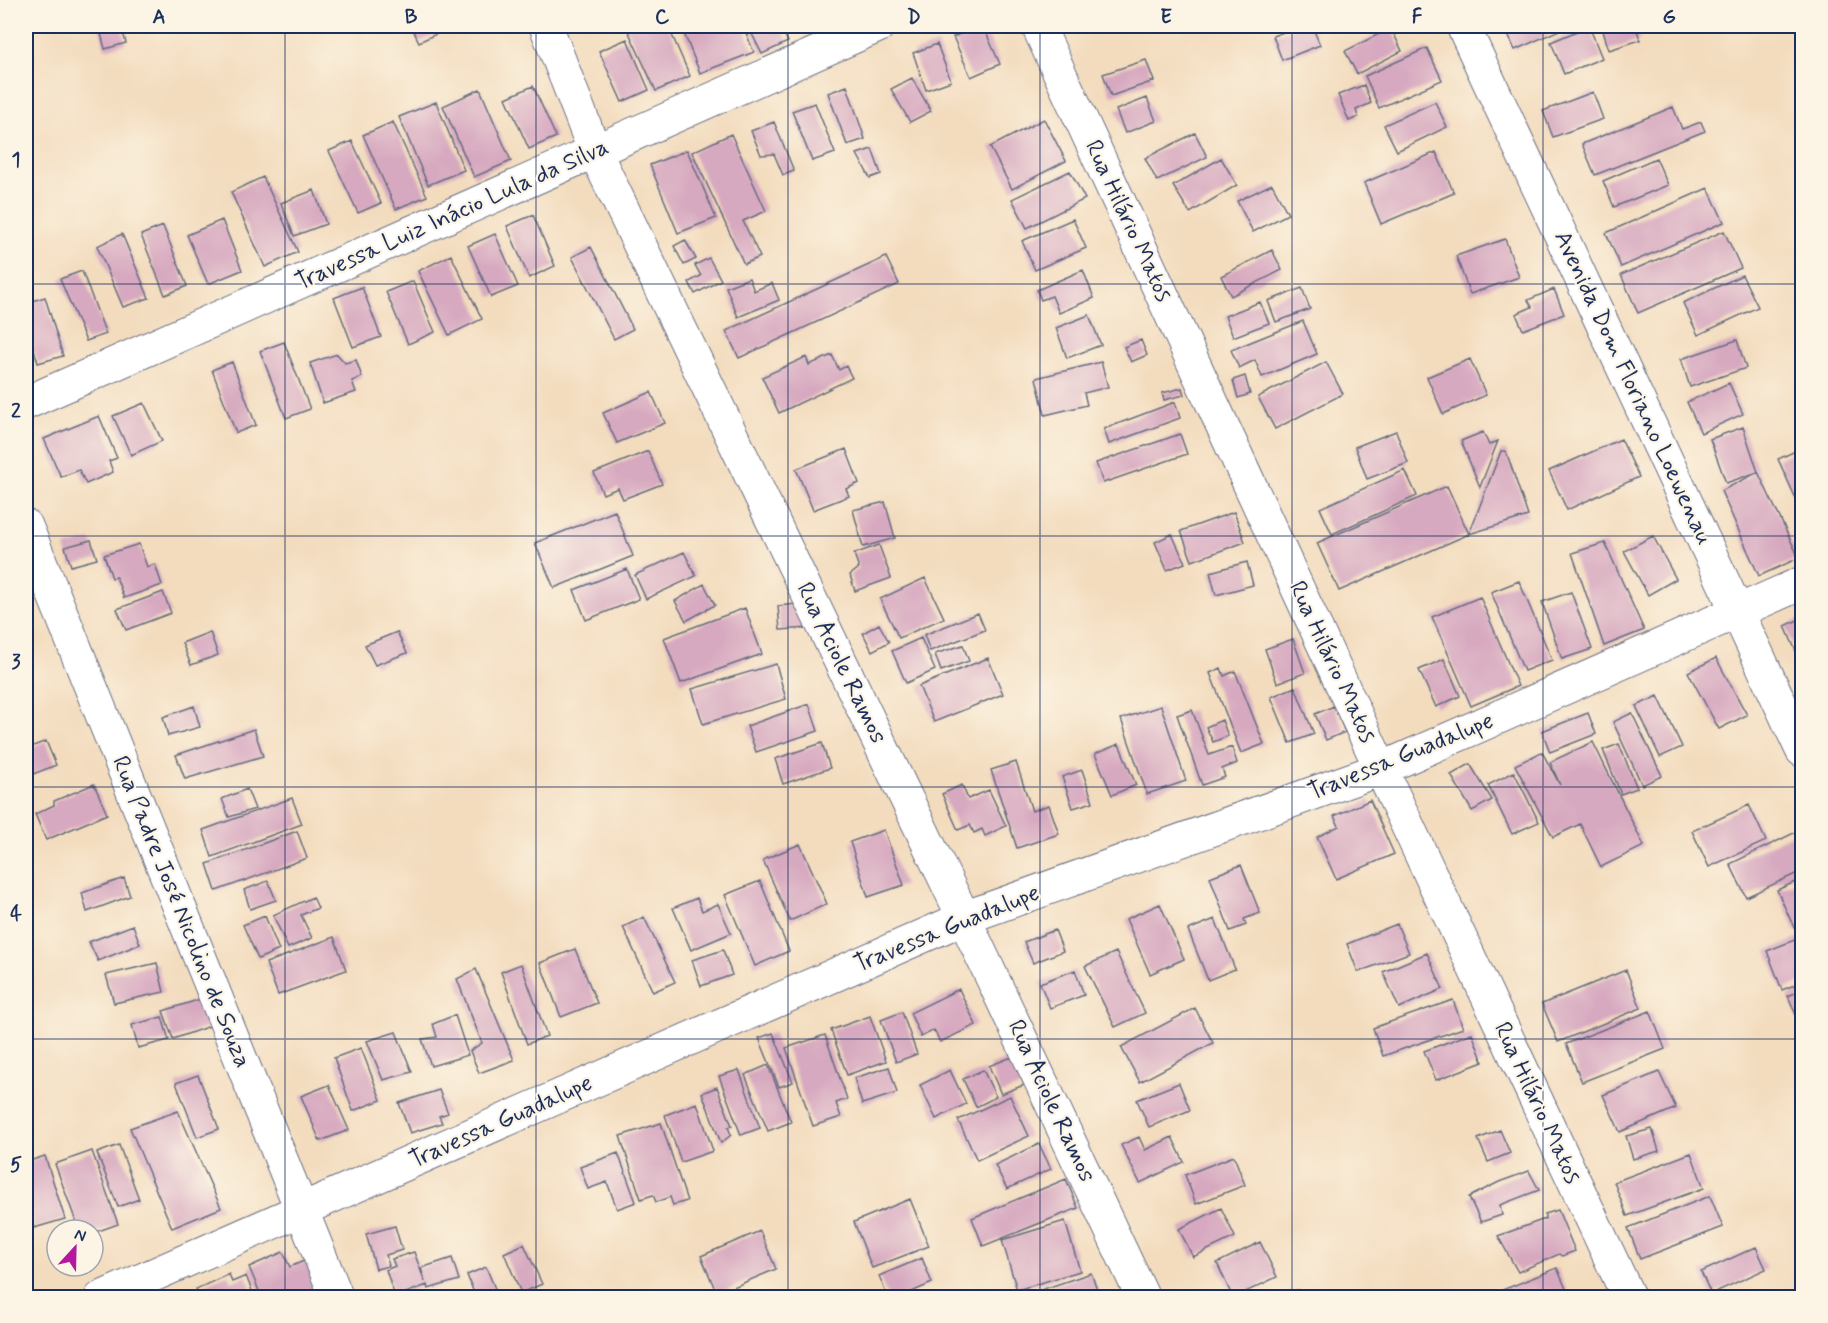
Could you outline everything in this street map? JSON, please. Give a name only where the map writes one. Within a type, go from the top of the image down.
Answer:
[{"type":"street","name":"Rua Aciole Ramos","points":[[546,26],[595,152],[964,918],[1143,1298]]},
{"type":"street","name":"Travessa Luiz Inácio Lula da Silva","points":[[26,403],[878,26]]},
{"type":"street","name":"Rua Hilário Matos","points":[[1038,26],[1381,769],[1629,1298]]},
{"type":"street","name":"Avenida Dom Floriano Loewenau","points":[[1463,26],[1803,750]]},
{"type":"street","name":"Rua Padre José Nicolino de Souza","points":[[26,526],[337,1298]]},
{"type":"street","name":"Travessa Guadalupe","points":[[101,1298],[964,918],[1381,769],[1803,583]]},
{"type":"building","points":[[99,26],[121,26],[126,43],[105,49]]},
{"type":"building","points":[[411,26],[453,26],[419,42]]},
{"type":"building","points":[[626,26],[668,26],[690,76],[656,91]]},
{"type":"building","points":[[681,26],[743,26],[754,52],[700,73]]},
{"type":"building","points":[[748,26],[780,26],[788,42],[762,54]]},
{"type":"building","points":[[983,26],[1000,64],[971,77],[953,37]]},
{"type":"building","points":[[1299,26],[1312,26],[1320,45],[1282,60],[1273,36]]},
{"type":"building","points":[[1504,26],[1563,26],[1564,28],[1515,50]]},
{"type":"building","points":[[1589,26],[1602,58],[1564,74],[1551,42]]},
{"type":"building","points":[[1636,26],[1640,40],[1609,50],[1602,28]]},
{"type":"building","points":[[1391,28],[1402,51],[1357,74],[1345,51]]},
{"type":"building","points":[[627,39],[649,90],[622,102],[599,51]]},
{"type":"building","points":[[937,44],[951,81],[926,90],[913,53]]},
{"type":"building","points":[[1427,48],[1442,80],[1379,108],[1365,76]]},
{"type":"building","points":[[1146,60],[1154,81],[1111,96],[1103,74]]},
{"type":"building","points":[[912,78],[931,111],[910,122],[891,89]]},
{"type":"building","points":[[1364,85],[1371,103],[1356,110],[1358,117],[1349,121],[1338,95]]},
{"type":"building","points":[[533,86],[556,137],[529,149],[506,98]]},
{"type":"building","points":[[847,86],[865,139],[847,145],[828,93]]},
{"type":"building","points":[[480,89],[511,161],[474,177],[443,106]]},
{"type":"building","points":[[1593,92],[1603,119],[1553,137],[1543,111]]},
{"type":"building","points":[[1147,98],[1156,121],[1125,133],[1116,110]]},
{"type":"building","points":[[436,102],[464,170],[428,185],[399,117]]},
{"type":"building","points":[[1435,102],[1447,127],[1397,151],[1384,125]]},
{"type":"building","points":[[815,103],[835,153],[812,161],[792,111]]},
{"type":"building","points":[[1673,107],[1682,129],[1701,122],[1705,131],[1595,175],[1582,144]]},
{"type":"building","points":[[1044,119],[1066,161],[1012,189],[990,147]]},
{"type":"building","points":[[393,122],[427,196],[396,209],[363,135]]},
{"type":"building","points":[[774,122],[794,171],[783,175],[774,154],[761,155],[751,131]]},
{"type":"building","points":[[1195,133],[1207,157],[1157,181],[1145,158]]},
{"type":"building","points":[[731,134],[766,211],[743,221],[760,257],[744,264],[692,152]]},
{"type":"building","points":[[352,141],[381,203],[358,213],[329,151]]},
{"type":"building","points":[[872,149],[881,174],[870,178],[857,154]]},
{"type":"building","points":[[687,150],[716,218],[678,233],[650,165]]},
{"type":"building","points":[[1436,152],[1454,193],[1381,224],[1364,183]]},
{"type":"building","points":[[1221,158],[1237,185],[1190,213],[1173,186]]},
{"type":"building","points":[[1656,158],[1668,185],[1614,207],[1603,181]]},
{"type":"building","points":[[1070,171],[1085,199],[1027,228],[1012,199]]},
{"type":"building","points":[[263,177],[298,252],[265,267],[231,192]]},
{"type":"building","points":[[1272,184],[1288,214],[1253,232],[1237,201]]},
{"type":"building","points":[[1708,188],[1724,222],[1621,267],[1606,233]]},
{"type":"building","points":[[314,190],[326,224],[294,236],[281,203]]},
{"type":"building","points":[[533,215],[555,266],[529,278],[507,226]]},
{"type":"building","points":[[1073,219],[1086,248],[1035,270],[1022,241]]},
{"type":"building","points":[[222,220],[242,270],[208,284],[187,235]]},
{"type":"building","points":[[163,226],[187,286],[165,295],[141,235]]},
{"type":"building","points":[[1724,231],[1741,268],[1638,313],[1621,275]]},
{"type":"building","points":[[122,234],[149,298],[123,307],[97,246]]},
{"type":"building","points":[[495,234],[518,286],[491,297],[468,246]]},
{"type":"building","points":[[1505,239],[1519,277],[1470,294],[1456,256]]},
{"type":"building","points":[[685,240],[696,259],[684,265],[674,246]]},
{"type":"building","points":[[591,247],[633,329],[614,339],[572,257]]},
{"type":"building","points":[[1272,250],[1282,270],[1231,296],[1221,276]]},
{"type":"building","points":[[451,255],[482,319],[449,335],[418,271]]},
{"type":"building","points":[[886,257],[899,284],[739,358],[726,331]]},
{"type":"building","points":[[709,258],[721,280],[695,294],[689,282],[701,276],[695,265]]},
{"type":"building","points":[[1083,270],[1094,298],[1059,313],[1052,296],[1041,300],[1037,290]]},
{"type":"building","points":[[82,271],[106,334],[86,341],[60,279]]},
{"type":"building","points":[[1742,275],[1758,307],[1698,335],[1683,303]]},
{"type":"building","points":[[749,278],[754,291],[772,283],[779,300],[738,317],[726,287]]},
{"type":"building","points":[[413,281],[435,332],[408,344],[386,292]]},
{"type":"building","points":[[362,287],[381,337],[353,347],[334,298]]},
{"type":"building","points":[[1302,288],[1310,309],[1276,322],[1268,301]]},
{"type":"building","points":[[1554,289],[1564,314],[1523,330],[1516,314],[1532,307],[1528,300]]},
{"type":"building","points":[[45,297],[63,356],[38,363],[26,322],[26,303]]},
{"type":"building","points":[[1260,302],[1269,323],[1233,337],[1225,316]]},
{"type":"building","points":[[1089,315],[1101,345],[1067,358],[1056,328]]},
{"type":"building","points":[[1303,321],[1317,354],[1262,377],[1255,360],[1239,368],[1231,350]]},
{"type":"building","points":[[1141,340],[1147,355],[1131,362],[1124,347]]},
{"type":"building","points":[[1737,340],[1746,368],[1690,387],[1681,359]]},
{"type":"building","points":[[284,342],[310,409],[286,418],[260,351]]},
{"type":"building","points":[[337,354],[345,363],[356,360],[362,377],[352,381],[356,392],[323,403],[310,363]]},
{"type":"building","points":[[832,355],[839,370],[846,366],[852,378],[779,413],[762,377],[806,357],[809,365]]},
{"type":"building","points":[[1470,359],[1486,395],[1443,414],[1427,377]]},
{"type":"building","points":[[232,362],[256,425],[236,433],[212,370]]},
{"type":"building","points":[[1101,362],[1108,387],[1084,393],[1087,405],[1045,415],[1036,378]]},
{"type":"building","points":[[1326,362],[1343,394],[1275,429],[1258,397]]},
{"type":"building","points":[[1245,376],[1250,394],[1238,398],[1233,380]]},
{"type":"building","points":[[1729,383],[1743,414],[1701,433],[1687,402]]},
{"type":"building","points":[[1182,388],[1184,395],[1164,400],[1162,393]]},
{"type":"building","points":[[651,392],[665,423],[617,443],[603,413]]},
{"type":"building","points":[[1175,402],[1180,418],[1109,444],[1104,429]]},
{"type":"building","points":[[144,403],[162,441],[131,455],[113,416]]},
{"type":"building","points":[[99,416],[117,458],[109,461],[113,472],[86,484],[79,470],[61,477],[44,439]]},
{"type":"building","points":[[1743,427],[1758,472],[1726,483],[1710,439]]},
{"type":"building","points":[[1396,431],[1408,463],[1367,479],[1355,447]]},
{"type":"building","points":[[1483,432],[1489,445],[1498,441],[1480,487],[1461,441]]},
{"type":"building","points":[[1180,434],[1187,454],[1103,483],[1096,463]]},
{"type":"building","points":[[1621,439],[1639,477],[1567,510],[1549,471]]},
{"type":"building","points":[[1802,448],[1802,512],[1778,459]]},
{"type":"building","points":[[846,449],[859,483],[846,489],[849,496],[813,510],[796,469]]},
{"type":"building","points":[[648,451],[662,484],[623,499],[618,488],[603,494],[594,473]]},
{"type":"building","points":[[1501,451],[1506,451],[1528,516],[1469,534]]},
{"type":"building","points":[[1405,470],[1417,496],[1332,534],[1320,508]]},
{"type":"building","points":[[1758,472],[1799,558],[1759,576],[1721,491]]},
{"type":"building","points":[[1447,486],[1469,534],[1339,591],[1317,543]]},
{"type":"building","points":[[885,502],[895,538],[863,547],[853,510]]},
{"type":"building","points":[[615,511],[633,556],[554,588],[535,543]]},
{"type":"building","points":[[1234,512],[1245,542],[1192,561],[1181,531]]},
{"type":"building","points":[[1172,534],[1185,563],[1167,570],[1155,542]]},
{"type":"building","points":[[1653,536],[1676,579],[1648,595],[1624,551]]},
{"type":"building","points":[[91,540],[97,559],[71,566],[65,547]]},
{"type":"building","points":[[1605,543],[1644,630],[1604,646],[1572,553]]},
{"type":"building","points":[[139,544],[147,567],[155,564],[162,585],[124,598],[116,577],[112,578],[104,555]]},
{"type":"building","points":[[879,545],[891,578],[855,591],[850,575],[859,568],[854,554]]},
{"type":"building","points":[[684,552],[696,576],[646,599],[635,575]]},
{"type":"building","points":[[1247,562],[1253,585],[1216,595],[1210,572]]},
{"type":"building","points":[[627,569],[639,599],[586,620],[574,590]]},
{"type":"building","points":[[925,578],[944,618],[899,638],[880,599]]},
{"type":"building","points":[[1519,581],[1552,660],[1524,671],[1491,592]]},
{"type":"building","points":[[704,584],[715,605],[686,621],[675,601]]},
{"type":"building","points":[[163,592],[171,613],[126,630],[117,609]]},
{"type":"building","points":[[1571,592],[1592,649],[1562,659],[1542,602]]},
{"type":"building","points":[[1480,597],[1518,686],[1471,706],[1432,617]]},
{"type":"building","points":[[806,603],[809,628],[780,630],[778,606]]},
{"type":"building","points":[[745,608],[762,654],[681,683],[664,638]]},
{"type":"building","points":[[978,613],[985,630],[930,651],[924,635]]},
{"type":"building","points":[[1802,618],[1802,665],[1785,626]]},
{"type":"building","points":[[879,624],[889,642],[872,651],[863,633]]},
{"type":"building","points":[[210,632],[218,655],[191,665],[182,643]]},
{"type":"building","points":[[397,632],[407,653],[375,665],[365,645]]},
{"type":"building","points":[[921,638],[935,670],[906,683],[892,651]]},
{"type":"building","points":[[1293,639],[1305,673],[1277,683],[1265,649]]},
{"type":"building","points":[[963,645],[969,661],[941,671],[935,654]]},
{"type":"building","points":[[988,658],[1003,694],[934,722],[919,686]]},
{"type":"building","points":[[1716,658],[1747,715],[1719,729],[1688,672]]},
{"type":"building","points":[[1444,659],[1460,696],[1436,707],[1419,670]]},
{"type":"building","points":[[776,664],[786,699],[703,724],[692,689]]},
{"type":"building","points":[[1221,668],[1224,676],[1235,671],[1264,744],[1241,753],[1210,673]]},
{"type":"building","points":[[1295,687],[1314,734],[1290,743],[1271,697]]},
{"type":"building","points":[[1658,696],[1682,747],[1660,757],[1636,706]]},
{"type":"building","points":[[809,704],[818,731],[756,752],[747,726]]},
{"type":"building","points":[[194,706],[200,727],[168,736],[163,717]]},
{"type":"building","points":[[1161,706],[1186,781],[1147,794],[1121,719]]},
{"type":"building","points":[[1334,706],[1345,732],[1326,740],[1315,714]]},
{"type":"building","points":[[1192,710],[1209,755],[1232,747],[1237,763],[1222,769],[1225,777],[1202,785],[1177,715]]},
{"type":"building","points":[[1588,713],[1596,734],[1550,752],[1542,731]]},
{"type":"building","points":[[1632,713],[1662,776],[1642,785],[1613,722]]},
{"type":"building","points":[[1222,720],[1228,736],[1213,742],[1206,727]]},
{"type":"building","points":[[254,729],[263,756],[185,779],[176,755]]},
{"type":"building","points":[[46,741],[56,765],[26,777],[26,749]]},
{"type":"building","points":[[1593,742],[1644,846],[1601,867],[1580,824],[1553,837],[1515,765],[1542,752],[1560,785],[1550,762]]},
{"type":"building","points":[[822,743],[830,768],[783,784],[775,759]]},
{"type":"building","points":[[1119,744],[1136,785],[1112,795],[1095,754]]},
{"type":"building","points":[[1619,744],[1637,788],[1621,794],[1603,750]]},
{"type":"building","points":[[1016,762],[1032,811],[1049,805],[1059,834],[1017,848],[991,770]]},
{"type":"building","points":[[1470,764],[1492,800],[1472,811],[1451,775]]},
{"type":"building","points":[[1082,770],[1093,802],[1073,808],[1062,777]]},
{"type":"building","points":[[1514,772],[1539,822],[1512,834],[1488,785]]},
{"type":"building","points":[[94,784],[107,814],[46,840],[35,814],[54,805],[54,801]]},
{"type":"building","points":[[962,785],[968,799],[989,790],[1006,826],[985,836],[982,829],[974,833],[970,825],[958,830],[942,794]]},
{"type":"building","points":[[247,789],[255,809],[229,817],[222,799]]},
{"type":"building","points":[[292,798],[302,824],[212,857],[203,830]]},
{"type":"building","points":[[1370,800],[1394,854],[1336,879],[1317,837],[1339,826],[1334,816]]},
{"type":"building","points":[[1749,805],[1766,841],[1709,867],[1692,831]]},
{"type":"building","points":[[884,830],[904,885],[868,897],[850,842]]},
{"type":"building","points":[[1800,830],[1802,871],[1746,897],[1730,864]]},
{"type":"building","points":[[297,831],[307,858],[216,891],[207,864]]},
{"type":"building","points":[[800,844],[827,904],[790,921],[763,860]]},
{"type":"building","points":[[1241,865],[1260,913],[1244,919],[1246,925],[1230,931],[1210,877]]},
{"type":"building","points":[[124,878],[130,896],[87,912],[82,893]]},
{"type":"building","points":[[1802,879],[1802,929],[1796,932],[1777,890]]},
{"type":"building","points":[[268,881],[276,900],[250,909],[244,890]]},
{"type":"building","points":[[760,881],[789,951],[755,966],[725,895]]},
{"type":"building","points":[[313,897],[318,908],[301,915],[312,938],[288,948],[273,915]]},
{"type":"building","points":[[697,898],[702,911],[718,904],[731,933],[691,950],[673,908]]},
{"type":"building","points":[[1160,904],[1184,959],[1150,974],[1126,919]]},
{"type":"building","points":[[265,916],[279,950],[258,959],[243,925]]},
{"type":"building","points":[[644,917],[675,982],[653,992],[623,927]]},
{"type":"building","points":[[1215,919],[1235,969],[1208,980],[1188,930]]},
{"type":"building","points":[[1397,924],[1409,953],[1358,972],[1347,944]]},
{"type":"building","points":[[133,925],[140,944],[98,961],[89,942]]},
{"type":"building","points":[[1055,930],[1063,951],[1033,963],[1024,942]]},
{"type":"building","points":[[334,937],[346,970],[278,995],[266,963]]},
{"type":"building","points":[[1802,937],[1802,982],[1782,990],[1767,951]]},
{"type":"building","points":[[575,949],[597,1003],[561,1017],[540,963]]},
{"type":"building","points":[[723,950],[732,975],[701,986],[692,960]]},
{"type":"building","points":[[1116,952],[1145,1013],[1115,1027],[1085,966]]},
{"type":"building","points":[[1427,953],[1443,989],[1399,1008],[1383,972]]},
{"type":"building","points":[[157,963],[164,992],[114,1003],[106,975]]},
{"type":"building","points":[[521,964],[547,1036],[527,1044],[501,972]]},
{"type":"building","points":[[476,969],[514,1060],[479,1073],[470,1051],[482,1043],[457,979]]},
{"type":"building","points":[[1075,970],[1084,995],[1050,1008],[1040,983]]},
{"type":"building","points":[[1626,970],[1641,1008],[1558,1042],[1542,1004]]},
{"type":"building","points":[[959,989],[976,1025],[940,1042],[934,1030],[921,1037],[910,1013]]},
{"type":"building","points":[[1802,990],[1802,1029],[1788,996]]},
{"type":"building","points":[[201,999],[210,1026],[173,1039],[163,1011]]},
{"type":"building","points":[[1453,1000],[1463,1028],[1383,1056],[1373,1028]]},
{"type":"building","points":[[1195,1008],[1213,1043],[1140,1082],[1121,1047]]},
{"type":"building","points":[[1650,1011],[1665,1049],[1582,1082],[1566,1044]]},
{"type":"building","points":[[902,1012],[917,1054],[896,1062],[881,1020]]},
{"type":"building","points":[[455,1015],[468,1055],[431,1066],[422,1039],[437,1037],[433,1024]]},
{"type":"building","points":[[870,1016],[886,1061],[847,1075],[831,1030]]},
{"type":"building","points":[[162,1017],[169,1040],[138,1048],[132,1025]]},
{"type":"building","points":[[396,1032],[412,1072],[383,1080],[367,1041]]},
{"type":"building","points":[[773,1033],[793,1082],[779,1087],[759,1038]]},
{"type":"building","points":[[1472,1033],[1483,1062],[1436,1080],[1424,1051]]},
{"type":"building","points":[[825,1035],[847,1099],[836,1103],[841,1117],[813,1126],[786,1048]]},
{"type":"building","points":[[361,1048],[381,1100],[353,1111],[334,1058]]},
{"type":"building","points":[[1012,1057],[1024,1085],[1001,1094],[989,1066]]},
{"type":"building","points":[[768,1065],[791,1122],[768,1131],[745,1075]]},
{"type":"building","points":[[889,1067],[897,1093],[862,1104],[854,1078]]},
{"type":"building","points":[[739,1070],[760,1128],[741,1135],[719,1076]]},
{"type":"building","points":[[950,1070],[966,1104],[936,1119],[920,1085]]},
{"type":"building","points":[[983,1070],[996,1097],[976,1107],[963,1079]]},
{"type":"building","points":[[1659,1072],[1676,1108],[1620,1132],[1603,1095]]},
{"type":"building","points":[[198,1075],[219,1129],[197,1137],[176,1083]]},
{"type":"building","points":[[1179,1083],[1190,1110],[1149,1127],[1137,1100]]},
{"type":"building","points":[[329,1085],[349,1130],[320,1141],[301,1096]]},
{"type":"building","points":[[717,1087],[732,1126],[728,1127],[731,1135],[721,1143],[702,1093]]},
{"type":"building","points":[[439,1090],[448,1113],[439,1116],[442,1123],[410,1133],[399,1103]]},
{"type":"building","points":[[1010,1096],[1029,1136],[977,1160],[958,1120]]},
{"type":"building","points":[[697,1103],[713,1151],[681,1162],[665,1115]]},
{"type":"building","points":[[178,1111],[221,1208],[172,1228],[130,1128]]},
{"type":"building","points":[[661,1123],[687,1201],[673,1205],[670,1197],[656,1202],[653,1195],[641,1199],[620,1136]]},
{"type":"building","points":[[1652,1129],[1659,1151],[1633,1159],[1626,1136]]},
{"type":"building","points":[[1500,1130],[1510,1153],[1488,1162],[1478,1139]]},
{"type":"building","points":[[1139,1137],[1145,1150],[1172,1137],[1184,1162],[1140,1183],[1121,1145]]},
{"type":"building","points":[[1039,1144],[1051,1169],[1007,1189],[995,1165]]},
{"type":"building","points":[[119,1145],[139,1199],[118,1207],[97,1153]]},
{"type":"building","points":[[92,1151],[118,1224],[105,1229],[105,1218],[75,1218],[55,1164]]},
{"type":"building","points":[[618,1153],[636,1202],[617,1209],[607,1182],[588,1189],[580,1167]]},
{"type":"building","points":[[1691,1153],[1704,1188],[1627,1216],[1614,1182]]},
{"type":"building","points":[[45,1156],[65,1218],[45,1218],[45,1225],[34,1228],[26,1202],[26,1162]]},
{"type":"building","points":[[1234,1156],[1245,1185],[1196,1204],[1185,1175]]},
{"type":"building","points":[[1529,1171],[1539,1190],[1500,1205],[1502,1215],[1481,1222],[1469,1197],[1499,1182]]},
{"type":"building","points":[[1066,1179],[1078,1208],[983,1246],[972,1218]]},
{"type":"building","points":[[1710,1196],[1723,1227],[1640,1259],[1628,1228]]},
{"type":"building","points":[[910,1199],[929,1246],[872,1268],[854,1222]]},
{"type":"building","points":[[1221,1208],[1235,1237],[1193,1257],[1179,1229]]},
{"type":"building","points":[[1558,1210],[1575,1251],[1562,1256],[1559,1254],[1518,1272],[1498,1236],[1545,1219],[1545,1214]]},
{"type":"building","points":[[1065,1221],[1080,1271],[1017,1290],[1002,1240]]},
{"type":"building","points":[[395,1226],[402,1250],[386,1255],[389,1266],[376,1269],[366,1234]]},
{"type":"building","points":[[760,1231],[776,1269],[717,1294],[701,1256]]},
{"type":"building","points":[[1260,1242],[1277,1277],[1233,1298],[1217,1263]]},
{"type":"building","points":[[524,1244],[542,1284],[521,1293],[504,1253]]},
{"type":"building","points":[[1756,1247],[1766,1269],[1711,1294],[1701,1272]]},
{"type":"building","points":[[283,1252],[290,1267],[306,1260],[318,1288],[297,1298],[262,1298],[249,1267]]},
{"type":"building","points":[[414,1252],[425,1282],[421,1268],[452,1258],[459,1280],[428,1289],[427,1285],[395,1297],[386,1270],[395,1266],[392,1259]]},
{"type":"building","points":[[922,1258],[932,1283],[898,1298],[888,1298],[879,1276]]},
{"type":"building","points":[[486,1267],[496,1291],[476,1298],[467,1275]]},
{"type":"building","points":[[1557,1268],[1567,1291],[1548,1298],[1503,1298],[1500,1291]]},
{"type":"building","points":[[1091,1273],[1100,1297],[1027,1298],[1026,1295]]},
{"type":"building","points":[[229,1274],[232,1282],[246,1276],[255,1298],[200,1298],[196,1289]]},
{"type":"building","points":[[1298,1290],[1300,1298],[1276,1298],[1276,1297]]}]
